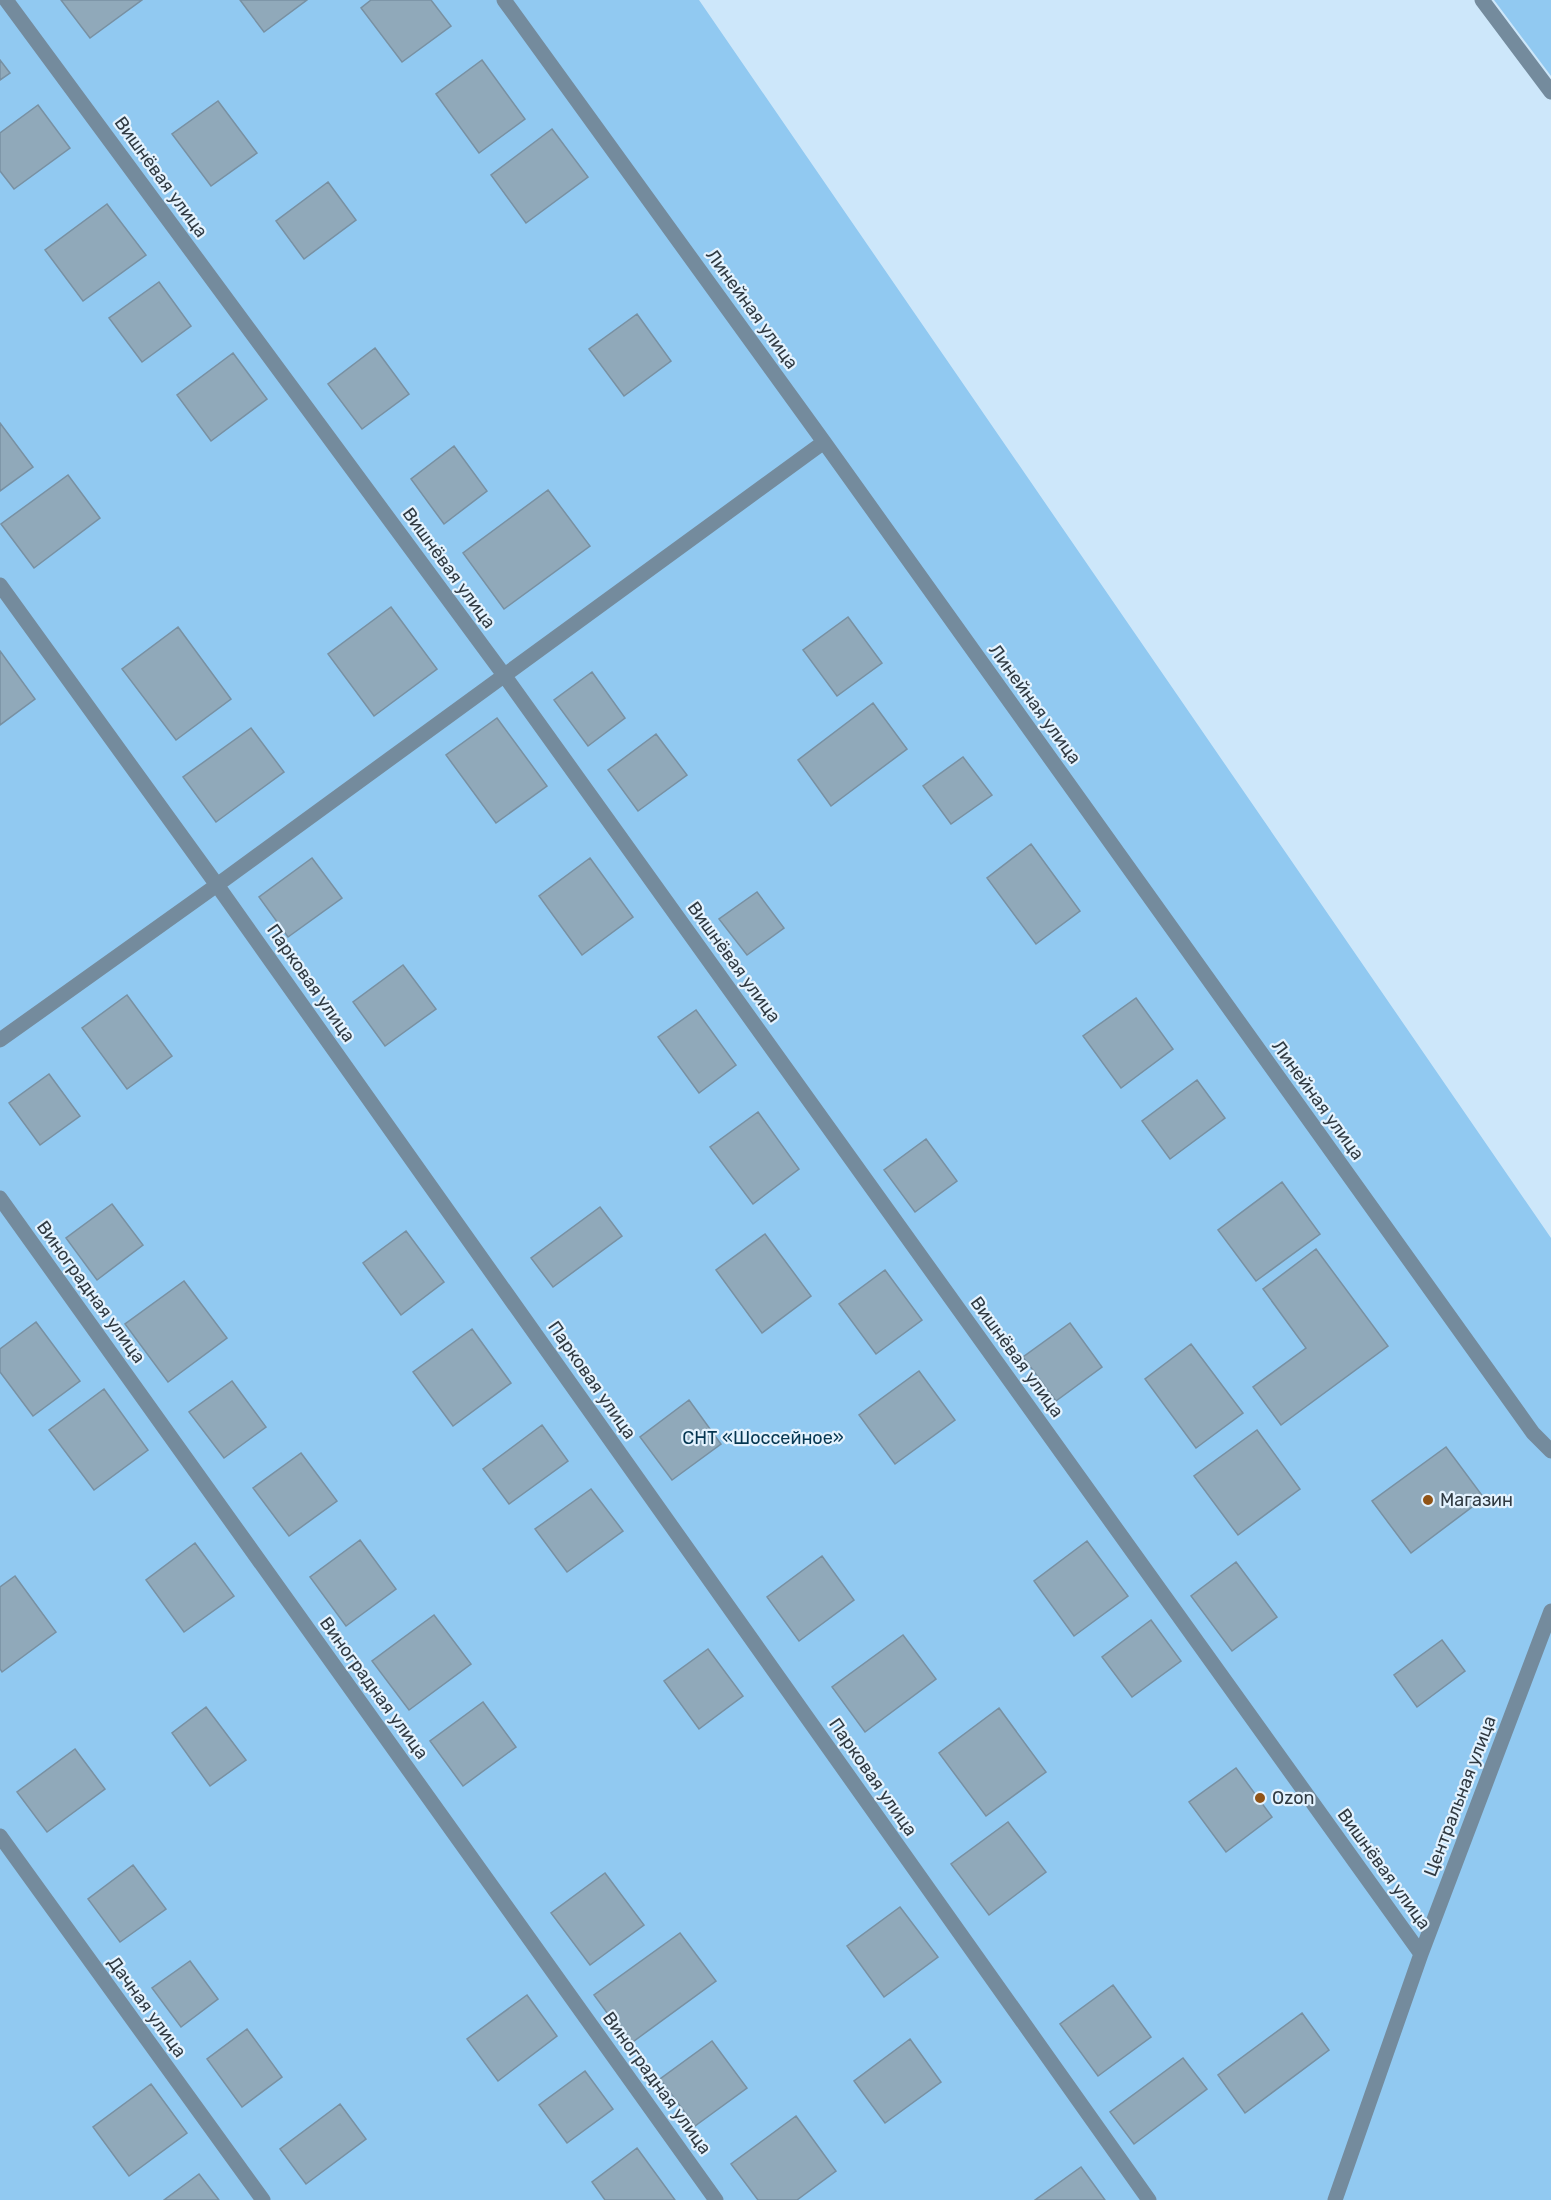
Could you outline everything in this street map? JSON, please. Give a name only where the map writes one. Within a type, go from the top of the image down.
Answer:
[{"type":"street","name":"Вишнёвая улица","points":[[6,0],[504,675],[1421,1954]]},
{"type":"street","name":"Линейная улица","points":[[504,0],[824,442],[1533,1433],[1551,1451]]},
{"type":"street","points":[[1482,0],[1551,92]]},
{"type":"street","points":[[0,1040],[217,885],[824,442]]},
{"type":"street","name":"Парковая улица","points":[[0,585],[217,885],[1149,2200]]},
{"type":"street","name":"Виноградная улица","points":[[0,1198],[716,2200]]},
{"type":"street","name":"Центральная улица","points":[[1335,2200],[1421,1954],[1551,1611]]},
{"type":"street","name":"Дачная улица","points":[[0,1836],[263,2200]]},
{"type":"green space","name":"СНТ «Шоссейное»","points":[[0,0],[699,0],[1551,1238],[1551,2200],[0,2200]]},
{"type":"green space","points":[[1494,0],[1551,0],[1551,76]]},
{"type":"building","points":[[61,0],[142,0],[90,38]]},
{"type":"building","points":[[240,0],[307,0],[264,32]]},
{"type":"building","points":[[371,0],[431,0],[451,26],[402,62],[361,8]]},
{"type":"building","points":[[0,60],[10,73],[0,80]]},
{"type":"building","points":[[482,60],[525,119],[479,153],[436,94]]},
{"type":"building","points":[[218,101],[257,153],[211,186],[172,134]]},
{"type":"building","points":[[38,105],[70,148],[14,189],[0,171],[0,133]]},
{"type":"building","points":[[552,129],[588,177],[526,223],[491,175]]},
{"type":"building","points":[[328,182],[356,220],[304,259],[276,221]]},
{"type":"building","points":[[107,204],[146,255],[83,301],[45,250]]},
{"type":"building","points":[[159,282],[191,326],[142,362],[109,318]]},
{"type":"building","points":[[637,314],[671,361],[624,396],[589,349]]},
{"type":"building","points":[[375,348],[409,394],[362,429],[328,384]]},
{"type":"building","points":[[233,353],[267,399],[211,441],[177,395]]},
{"type":"building","points":[[0,423],[33,467],[0,491]]},
{"type":"building","points":[[454,446],[487,491],[444,524],[411,479]]},
{"type":"building","points":[[68,475],[100,518],[34,568],[1,524]]},
{"type":"building","points":[[548,490],[590,546],[504,609],[463,553]]},
{"type":"building","points":[[391,607],[437,669],[374,716],[328,654]]},
{"type":"building","points":[[848,617],[882,663],[837,696],[803,650]]},
{"type":"building","points":[[178,627],[231,699],[176,740],[122,669]]},
{"type":"building","points":[[0,651],[35,699],[0,725]]},
{"type":"building","points":[[592,672],[625,718],[588,746],[554,700]]},
{"type":"building","points":[[873,703],[907,749],[831,806],[798,760]]},
{"type":"building","points":[[497,718],[547,786],[496,823],[446,755]]},
{"type":"building","points":[[251,728],[284,772],[216,822],[183,777]]},
{"type":"building","points":[[656,734],[687,775],[638,811],[608,770]]},
{"type":"building","points":[[963,757],[992,795],[951,824],[923,786]]},
{"type":"building","points":[[1031,844],[1080,911],[1036,944],[987,878]]},
{"type":"building","points":[[312,858],[342,898],[288,937],[259,897]]},
{"type":"building","points":[[590,858],[633,917],[582,955],[539,896]]},
{"type":"building","points":[[757,892],[784,928],[747,955],[719,919]]},
{"type":"building","points":[[403,965],[436,1009],[385,1046],[353,1002]]},
{"type":"building","points":[[127,995],[172,1056],[127,1089],[82,1028]]},
{"type":"building","points":[[1136,998],[1173,1049],[1121,1088],[1083,1036]]},
{"type":"building","points":[[696,1010],[736,1065],[699,1093],[658,1037]]},
{"type":"building","points":[[49,1074],[80,1116],[40,1145],[9,1103]]},
{"type":"building","points":[[1197,1080],[1225,1118],[1170,1159],[1142,1121]]},
{"type":"building","points":[[758,1112],[799,1169],[753,1204],[710,1147]]},
{"type":"building","points":[[926,1139],[957,1181],[915,1212],[884,1170]]},
{"type":"building","points":[[1282,1182],[1320,1234],[1256,1281],[1218,1230]]},
{"type":"building","points":[[112,1204],[143,1245],[97,1280],[66,1238]]},
{"type":"building","points":[[600,1207],[622,1236],[553,1287],[531,1258]]},
{"type":"building","points":[[406,1231],[444,1282],[401,1315],[363,1263]]},
{"type":"building","points":[[765,1234],[811,1296],[762,1333],[716,1270]]},
{"type":"building","points":[[1316,1249],[1388,1346],[1281,1425],[1253,1387],[1306,1348],[1263,1289]]},
{"type":"building","points":[[885,1270],[922,1320],[876,1354],[839,1304]]},
{"type":"building","points":[[184,1281],[227,1338],[168,1382],[125,1324]]},
{"type":"building","points":[[36,1322],[80,1381],[33,1416],[0,1372],[0,1349]]},
{"type":"building","points":[[1070,1323],[1102,1367],[1056,1401],[1023,1357]]},
{"type":"building","points":[[472,1329],[511,1383],[453,1426],[413,1372]]},
{"type":"building","points":[[1191,1344],[1243,1413],[1196,1448],[1145,1379]]},
{"type":"building","points":[[919,1371],[955,1420],[895,1464],[859,1415]]},
{"type":"building","points":[[232,1381],[266,1427],[224,1458],[189,1412]]},
{"type":"building","points":[[104,1389],[148,1450],[94,1490],[49,1430]]},
{"type":"building","points":[[689,1400],[721,1444],[672,1480],[640,1437]]},
{"type":"building","points":[[542,1425],[568,1461],[509,1504],[483,1469]]},
{"type":"building","points":[[1257,1430],[1300,1489],[1238,1535],[1194,1476]]},
{"type":"building","name":"Магазин","points":[[1446,1447],[1484,1498],[1411,1553],[1372,1501]]},
{"type":"building","points":[[301,1453],[337,1501],[289,1536],[253,1488]]},
{"type":"building","points":[[591,1489],[623,1531],[567,1572],[535,1529]]},
{"type":"building","points":[[360,1540],[396,1589],[346,1626],[310,1577]]},
{"type":"building","points":[[1087,1541],[1128,1596],[1074,1636],[1034,1581]]},
{"type":"building","points":[[195,1543],[234,1596],[184,1632],[146,1580]]},
{"type":"building","points":[[822,1556],[854,1600],[799,1641],[767,1597]]},
{"type":"building","points":[[1236,1562],[1277,1617],[1232,1651],[1191,1596]]},
{"type":"building","points":[[15,1576],[56,1632],[2,1672],[0,1669],[0,1587]]},
{"type":"building","points":[[434,1615],[471,1664],[409,1710],[372,1661]]},
{"type":"building","points":[[1151,1620],[1181,1661],[1132,1697],[1102,1657]]},
{"type":"building","points":[[903,1635],[936,1679],[865,1732],[832,1687]]},
{"type":"building","points":[[1442,1640],[1465,1671],[1417,1707],[1394,1675]]},
{"type":"building","points":[[708,1649],[743,1696],[699,1729],[664,1681]]},
{"type":"building","points":[[483,1702],[516,1747],[463,1786],[430,1741]]},
{"type":"building","points":[[206,1707],[246,1760],[210,1786],[172,1733]]},
{"type":"building","points":[[999,1708],[1046,1772],[986,1816],[939,1753]]},
{"type":"building","points":[[75,1749],[105,1789],[47,1832],[17,1792]]},
{"type":"building","points":[[1236,1768],[1272,1817],[1226,1852],[1189,1802]]},
{"type":"building","points":[[1008,1822],[1046,1872],[989,1915],[951,1864]]},
{"type":"building","points":[[133,1865],[166,1909],[120,1942],[88,1899]]},
{"type":"building","points":[[605,1873],[644,1925],[590,1965],[551,1913]]},
{"type":"building","points":[[900,1907],[938,1957],[884,1997],[847,1946]]},
{"type":"building","points":[[680,1933],[716,1981],[630,2044],[594,1995]]},
{"type":"building","points":[[190,1961],[218,1999],[181,2027],[152,1988]]},
{"type":"building","points":[[1113,1985],[1151,2037],[1098,2076],[1060,2024]]},
{"type":"building","points":[[527,1995],[557,2036],[498,2081],[467,2039]]},
{"type":"building","points":[[1302,2013],[1329,2050],[1245,2113],[1218,2075]]},
{"type":"building","points":[[247,2029],[282,2077],[242,2107],[207,2059]]},
{"type":"building","points":[[910,2039],[941,2082],[885,2123],[854,2081]]},
{"type":"building","points":[[712,2041],[747,2088],[695,2126],[660,2079]]},
{"type":"building","points":[[1183,2058],[1207,2089],[1134,2144],[1110,2112]]},
{"type":"building","points":[[585,2071],[613,2109],[567,2143],[539,2105]]},
{"type":"building","points":[[151,2084],[187,2133],[129,2176],[93,2127]]},
{"type":"building","points":[[340,2104],[366,2139],[306,2184],[280,2149]]},
{"type":"building","points":[[796,2116],[836,2171],[797,2200],[758,2200],[731,2164]]},
{"type":"building","points":[[637,2148],[675,2200],[605,2200],[592,2182]]},
{"type":"building","points":[[1081,2167],[1105,2200],[1035,2200]]},
{"type":"building","points":[[199,2174],[219,2200],[164,2200]]},
{"type":"place","name":"Магазин","points":[[1428,1500]]},
{"type":"place","name":"Ozon","points":[[1260,1798]]}]
